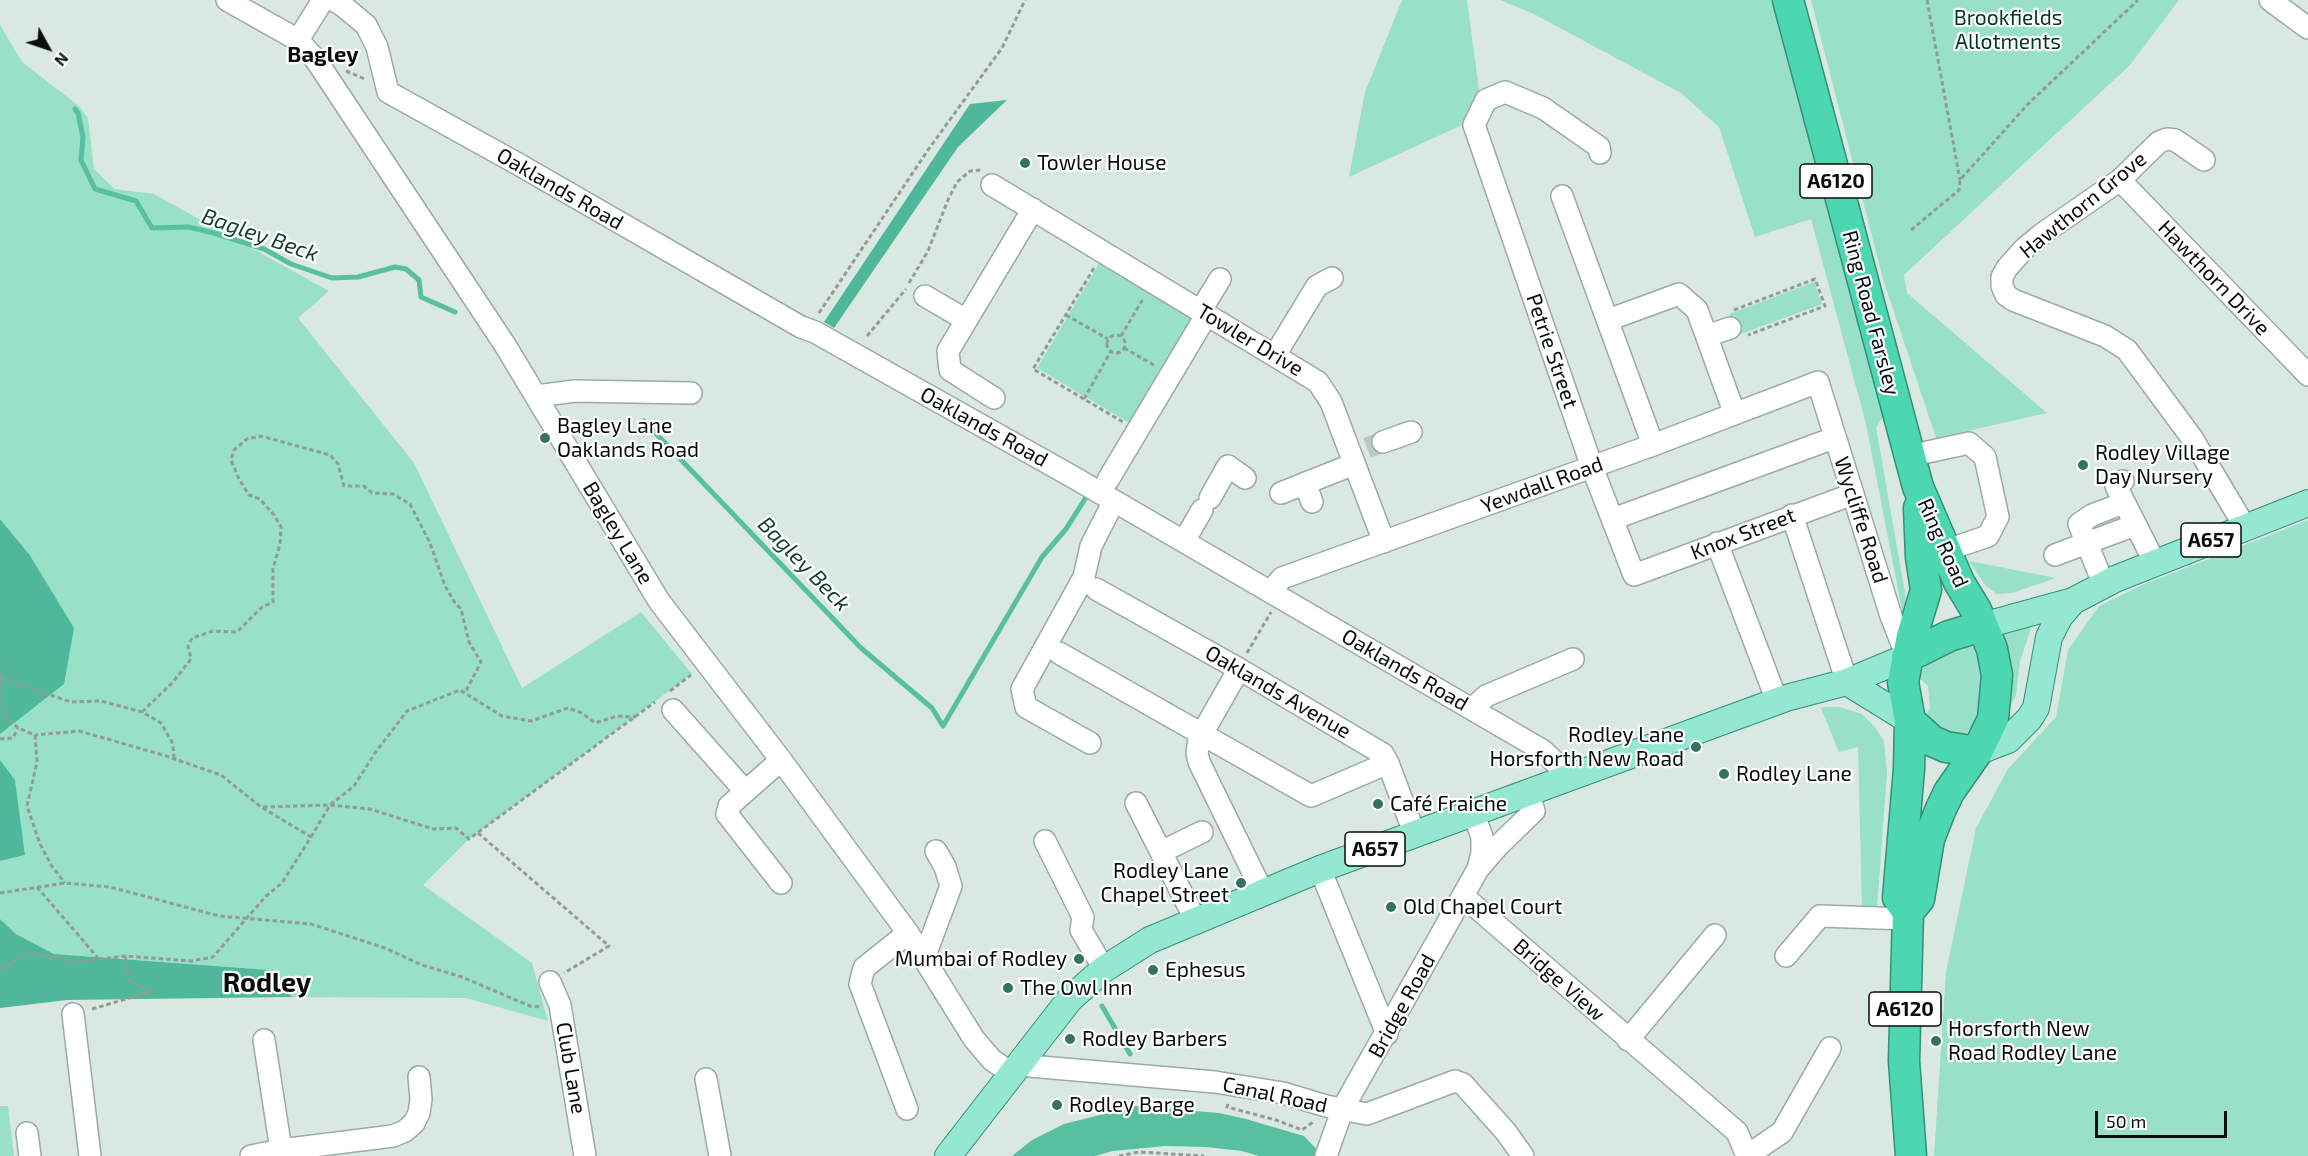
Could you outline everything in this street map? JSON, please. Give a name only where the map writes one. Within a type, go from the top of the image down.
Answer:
[{"type":"highway","name":"Ring Road Farsley","points":[[1788,0],[1918,487]]},
{"type":"highway","name":"Ring Road","points":[[1918,487],[1944,551],[1982,626]]},
{"type":"highway","name":"Ring Road","points":[[1907,657],[1926,590],[1921,557],[1918,487]]},
{"type":"highway","points":[[1907,657],[1949,636],[1982,626]]},
{"type":"highway","name":"A6120","points":[[1907,916],[1919,899],[1929,839],[1940,811],[1977,752],[1993,719],[1997,675],[1992,649],[1982,626]]},
{"type":"highway","name":"A6120","points":[[1907,657],[1903,682],[1910,721],[1909,775],[1898,898],[1907,916],[1904,1061],[1911,1156]]},
{"type":"highway","points":[[1910,721],[1932,741],[1946,747],[1977,752]]},
{"type":"main road","name":"A657","points":[[1982,626],[2073,601],[2155,563],[2308,503]]},
{"type":"main road","name":"A657","points":[[1977,752],[2008,740],[2022,728],[2036,708],[2049,638],[2060,616],[2073,601]]},
{"type":"main road","name":"A657","points":[[948,1156],[1070,999],[1104,969],[1150,940],[1320,869],[1778,701],[1847,682],[1907,657]]},
{"type":"main road","points":[[1847,682],[1910,721]]},
{"type":"street","name":"Bagley Lane","points":[[227,0],[298,40],[316,60],[505,345],[659,601],[781,760],[908,933],[974,1039],[992,1059],[1015,1069]]},
{"type":"street","points":[[298,40],[323,0]]},
{"type":"street","points":[[333,0],[366,25],[377,47],[388,92]]},
{"type":"street","points":[[2270,0],[2307,25]]},
{"type":"street","name":"Oaklands Road","points":[[388,92],[801,327],[815,332],[1073,477],[1472,709],[1551,757],[1559,766],[1564,780]]},
{"type":"street","name":"Petrie Street","points":[[1600,153],[1599,147],[1543,108],[1505,92],[1486,100],[1474,125],[1592,467],[1634,575]]},
{"type":"street","name":"Hawthorn Grove","points":[[2204,160],[2181,143],[2167,139],[2159,142],[2120,180],[2024,249],[2007,268],[2002,277],[2002,286],[2006,295],[2013,300],[2105,336],[2127,350],[2192,438],[2245,527]]},
{"type":"street","name":"Hawthorn Drive","points":[[2120,180],[2308,375]]},
{"type":"street","name":"Towler Drive","points":[[992,185],[1308,375],[1325,391],[1364,452],[1384,542]]},
{"type":"street","points":[[1562,196],[1653,445]]},
{"type":"street","points":[[994,398],[950,370],[948,351],[1033,209]]},
{"type":"street","points":[[1275,355],[1317,286],[1332,278]]},
{"type":"street","points":[[1108,480],[1171,374],[1220,279]]},
{"type":"street","points":[[1608,320],[1679,294],[1704,329],[1734,412]]},
{"type":"street","points":[[925,296],[966,321]]},
{"type":"street","points":[[1704,329],[1730,328]]},
{"type":"street","name":"Yewdall Road","points":[[1275,595],[1282,578],[1653,445],[1734,412],[1818,382]]},
{"type":"street","name":"Wycliffe Road","points":[[1818,382],[1891,616],[1907,657]]},
{"type":"street","points":[[536,396],[575,391],[691,393]]},
{"type":"street","points":[[1281,493],[1309,493],[1364,452],[1411,432]]},
{"type":"street","points":[[1613,519],[1834,438]]},
{"type":"street","points":[[1909,456],[1969,443],[1985,458],[1998,517],[1988,536],[1944,551]]},
{"type":"street","points":[[1184,541],[1206,504],[1231,469]]},
{"type":"street","points":[[2123,481],[2116,486],[2155,563]]},
{"type":"street","name":"Knox Street","points":[[1634,575],[1853,494]]},
{"type":"street","points":[[1090,743],[1026,707],[1022,689],[1084,577],[1091,546],[1114,501]]},
{"type":"street","points":[[2104,585],[2079,529],[2079,524],[2082,520],[2124,503]]},
{"type":"street","points":[[1792,515],[1847,682]]},
{"type":"street","points":[[2055,555],[2135,525]]},
{"type":"street","points":[[1717,543],[1778,701]]},
{"type":"street","name":"Oaklands Avenue","points":[[1096,589],[1239,669],[1383,754],[1415,835]]},
{"type":"street","points":[[1059,653],[1311,796],[1388,763]]},
{"type":"street","points":[[1472,709],[1486,696],[1573,659]]},
{"type":"street","points":[[1239,669],[1202,733],[1197,753],[1199,762],[1263,892]]},
{"type":"street","points":[[668,699],[745,791]]},
{"type":"street","points":[[781,760],[729,806],[727,814],[781,883]]},
{"type":"street","name":"Bridge Road","points":[[1328,1151],[1343,1108],[1387,1034],[1478,869],[1534,811],[1529,793]]},
{"type":"street","points":[[1136,803],[1196,921]]},
{"type":"street","name":"Bridge Road","points":[[1474,814],[1482,837],[1482,853],[1478,869]]},
{"type":"street","points":[[1161,852],[1202,832]]},
{"type":"street","points":[[1045,841],[1083,917],[1081,930],[1104,969]]},
{"type":"street","points":[[924,958],[951,886],[945,867],[936,851]]},
{"type":"street","points":[[1320,869],[1387,1034]]},
{"type":"street","name":"Bridge View","points":[[1463,896],[1737,1132],[1747,1156],[1782,1132],[1830,1048]]},
{"type":"street","points":[[1786,956],[1820,916],[1907,916]]},
{"type":"street","points":[[907,1109],[860,984],[864,968],[908,933]]},
{"type":"street","points":[[1628,1040],[1715,935]]},
{"type":"street","name":"Club Lane","points":[[550,982],[560,1005],[585,1156]]},
{"type":"street","points":[[73,1014],[90,1156]]},
{"type":"street","points":[[264,1040],[281,1150]]},
{"type":"street","name":"Canal Road","points":[[1015,1069],[1095,1072],[1215,1082],[1283,1093],[1326,1106],[1367,1114],[1452,1082]]},
{"type":"street","points":[[251,1156],[393,1136],[405,1131],[414,1123],[419,1113],[421,1099],[419,1077]]},
{"type":"street","points":[[706,1079],[720,1156]]},
{"type":"street","points":[[1452,1082],[1500,1144]]},
{"type":"street","points":[[1452,1082],[1463,1084],[1506,1132],[1522,1156]]},
{"type":"street","points":[[27,1133],[30,1156]]},
{"type":"path","points":[[815,332],[818,314],[824,304],[928,150],[1002,48],[1025,0]]},
{"type":"path","points":[[1911,230],[1959,190],[1960,180],[1927,0]]},
{"type":"path","points":[[1960,180],[2028,104],[2139,0]]},
{"type":"path","points":[[316,60],[353,73],[388,92]]},
{"type":"path","points":[[867,336],[899,299],[928,251],[957,182],[970,171],[977,170],[990,174],[992,185]]},
{"type":"path","points":[[1103,251],[1034,369],[1137,431]]},
{"type":"path","points":[[1815,279],[1825,306],[1704,329],[1815,279]]},
{"type":"path","points":[[1121,336],[1153,282]]},
{"type":"path","points":[[1066,315],[1108,339]]},
{"type":"path","points":[[1108,339],[1114,335],[1121,336],[1125,342],[1120,352],[1111,351]]},
{"type":"path","points":[[1108,339],[1108,347],[1111,351]]},
{"type":"path","points":[[1124,348],[1171,374]]},
{"type":"path","points":[[1084,399],[1111,351]]},
{"type":"path","points":[[142,712],[173,682],[191,659],[188,646],[192,638],[213,631],[237,633],[262,607],[273,602],[273,569],[280,544],[281,527],[260,499],[249,495],[231,460],[234,450],[247,439],[261,436],[330,455],[338,464],[344,486],[364,486],[372,493],[393,494],[410,504],[430,543],[445,586],[455,603],[462,609],[469,642],[481,662],[465,693]]},
{"type":"path","points":[[1239,669],[1275,595]]},
{"type":"path","points":[[261,807],[330,805],[370,809],[434,829],[456,828],[469,839],[636,717],[668,699],[706,664]]},
{"type":"path","points":[[0,670],[0,703],[7,718],[18,728],[35,735],[79,731],[221,775],[261,807],[311,837]]},
{"type":"path","points":[[1,678],[71,702],[101,701],[142,712],[161,723],[173,744],[174,759]]},
{"type":"path","points":[[0,970],[26,953],[77,962],[125,956],[191,961],[213,957],[266,896],[282,883],[330,805],[354,786],[375,753],[407,711],[460,690],[502,716],[531,721],[568,708],[582,713],[595,723],[617,716],[636,717]]},
{"type":"path","points":[[0,739],[13,738],[18,728]]},
{"type":"path","points":[[35,735],[37,762],[27,806],[40,843],[51,865],[65,883]]},
{"type":"path","points":[[478,833],[609,946],[550,982]]},
{"type":"path","points":[[0,893],[65,883],[110,887],[219,916],[311,924],[385,948],[422,965],[462,977],[530,1006],[548,1009],[560,1005]]},
{"type":"path","points":[[37,887],[99,959]]},
{"type":"path","points":[[73,1014],[153,991],[129,981],[125,956]]},
{"type":"path","points":[[1227,1107],[1276,1120],[1302,1130]]},
{"type":"path","points":[[1119,1156],[1139,1152],[1204,1156]]},
{"type":"green space","points":[[1402,0],[1467,0],[1480,97],[1464,124],[1349,177],[1365,92]]},
{"type":"green space","points":[[1500,0],[1771,0],[1883,417],[1876,427],[1906,599],[1902,610],[1866,424],[1811,219],[1755,237],[1719,127],[1681,93],[1534,14]]},
{"type":"green space","name":"Brookfields Allotments","points":[[1811,0],[2179,0],[2130,65],[1904,275],[1907,293],[2047,413],[1936,438],[1883,279]]},
{"type":"green space","points":[[0,25],[22,62],[79,106],[88,118],[94,169],[114,189],[154,194],[329,291],[298,318],[414,463],[522,688],[641,612],[692,674],[469,839],[423,885],[532,963],[548,1021],[466,998],[292,997],[269,970],[54,954],[16,934],[0,919],[0,861],[25,855],[15,781],[0,760],[0,734],[10,723],[29,554],[0,519]]},
{"type":"green space","points":[[1100,262],[1194,317],[1131,424],[1037,368]]},
{"type":"green space","points":[[1814,282],[1822,304],[1738,335],[1730,314]]},
{"type":"green space","points":[[2308,520],[2308,1156],[1934,1156],[1946,972],[1976,828],[2008,769],[2056,717],[2068,650],[2099,606],[2140,586]]},
{"type":"green space","points":[[1969,561],[2056,578],[2012,593],[1997,594],[1986,586]]},
{"type":"green space","points":[[2034,619],[2020,661],[2016,695],[2007,712],[1997,634]]},
{"type":"green space","points":[[1963,646],[1970,646],[1980,652],[1984,684],[1976,726],[1965,734],[1949,736],[1925,716],[1930,709],[1928,686],[1920,679],[1921,671],[1931,659]]},
{"type":"green space","points":[[1840,707],[1862,714],[1884,741],[1887,772],[1877,909],[1862,908],[1858,747],[1839,752],[1821,708]]},
{"type":"green space","points":[[0,1106],[8,1106],[14,1156],[0,1156]]},
{"type":"shaded area","points":[[1007,100],[958,147],[834,328],[824,322],[970,104]]},
{"type":"shaded area","points":[[0,519],[29,554],[74,628],[64,684],[0,734]]},
{"type":"shaded area","points":[[0,760],[15,780],[25,855],[0,861]]},
{"type":"shaded area","points":[[0,919],[16,934],[54,954],[269,970],[292,997],[67,1000],[0,1008]]},
{"type":"shaded area","points":[[1136,1106],[1219,1113],[1246,1119],[1304,1136],[1323,1156],[1259,1156],[1242,1151],[1206,1147],[1165,1146],[1113,1151],[1095,1156],[1012,1156],[1032,1140],[1064,1124]]},
{"type":"waterway","name":"Bagley Beck","points":[[75,109],[83,137],[81,160],[95,189],[136,201],[152,228],[188,227],[214,233],[264,249],[291,264],[332,278],[358,277],[395,267],[406,269],[419,280],[421,297],[455,312]]},
{"type":"waterway","name":"Bagley Beck","points":[[644,421],[861,648],[932,708],[943,726],[1042,557],[1066,529],[1085,499]]},
{"type":"waterway","name":"Bagley Beck","points":[[1102,1006],[1130,1054]]},
{"type":"tunnel","points":[[1367,448],[1383,442]]},
{"type":"place","name":"Towler House","points":[[1025,163]]},
{"type":"place","name":"Bagley Lane Oaklands Road","points":[[545,438]]},
{"type":"place","name":"Rodley Village Day Nursery","points":[[2083,465]]},
{"type":"place","name":"Rodley Lane Horsforth New Road","points":[[1696,747]]},
{"type":"place","name":"Rodley Lane","points":[[1724,774]]},
{"type":"place","name":"Café Fraiche","points":[[1378,804]]},
{"type":"place","name":"Rodley Lane Chapel Street","points":[[1241,883]]},
{"type":"place","name":"Old Chapel Court","points":[[1391,907]]},
{"type":"place","name":"Mumbai of Rodley","points":[[1079,959]]},
{"type":"place","name":"Ephesus","points":[[1153,970]]},
{"type":"place","name":"The Owl Inn","points":[[1008,988]]},
{"type":"place","name":"Rodley Barbers","points":[[1070,1039]]},
{"type":"place","name":"Horsforth New Road Rodley Lane","points":[[1936,1041]]},
{"type":"place","name":"Rodley Barge","points":[[1057,1105]]},
{"type":"district","name":"Bagley","points":[[323,55]]},
{"type":"district","name":"Rodley","points":[[267,983]]}]
